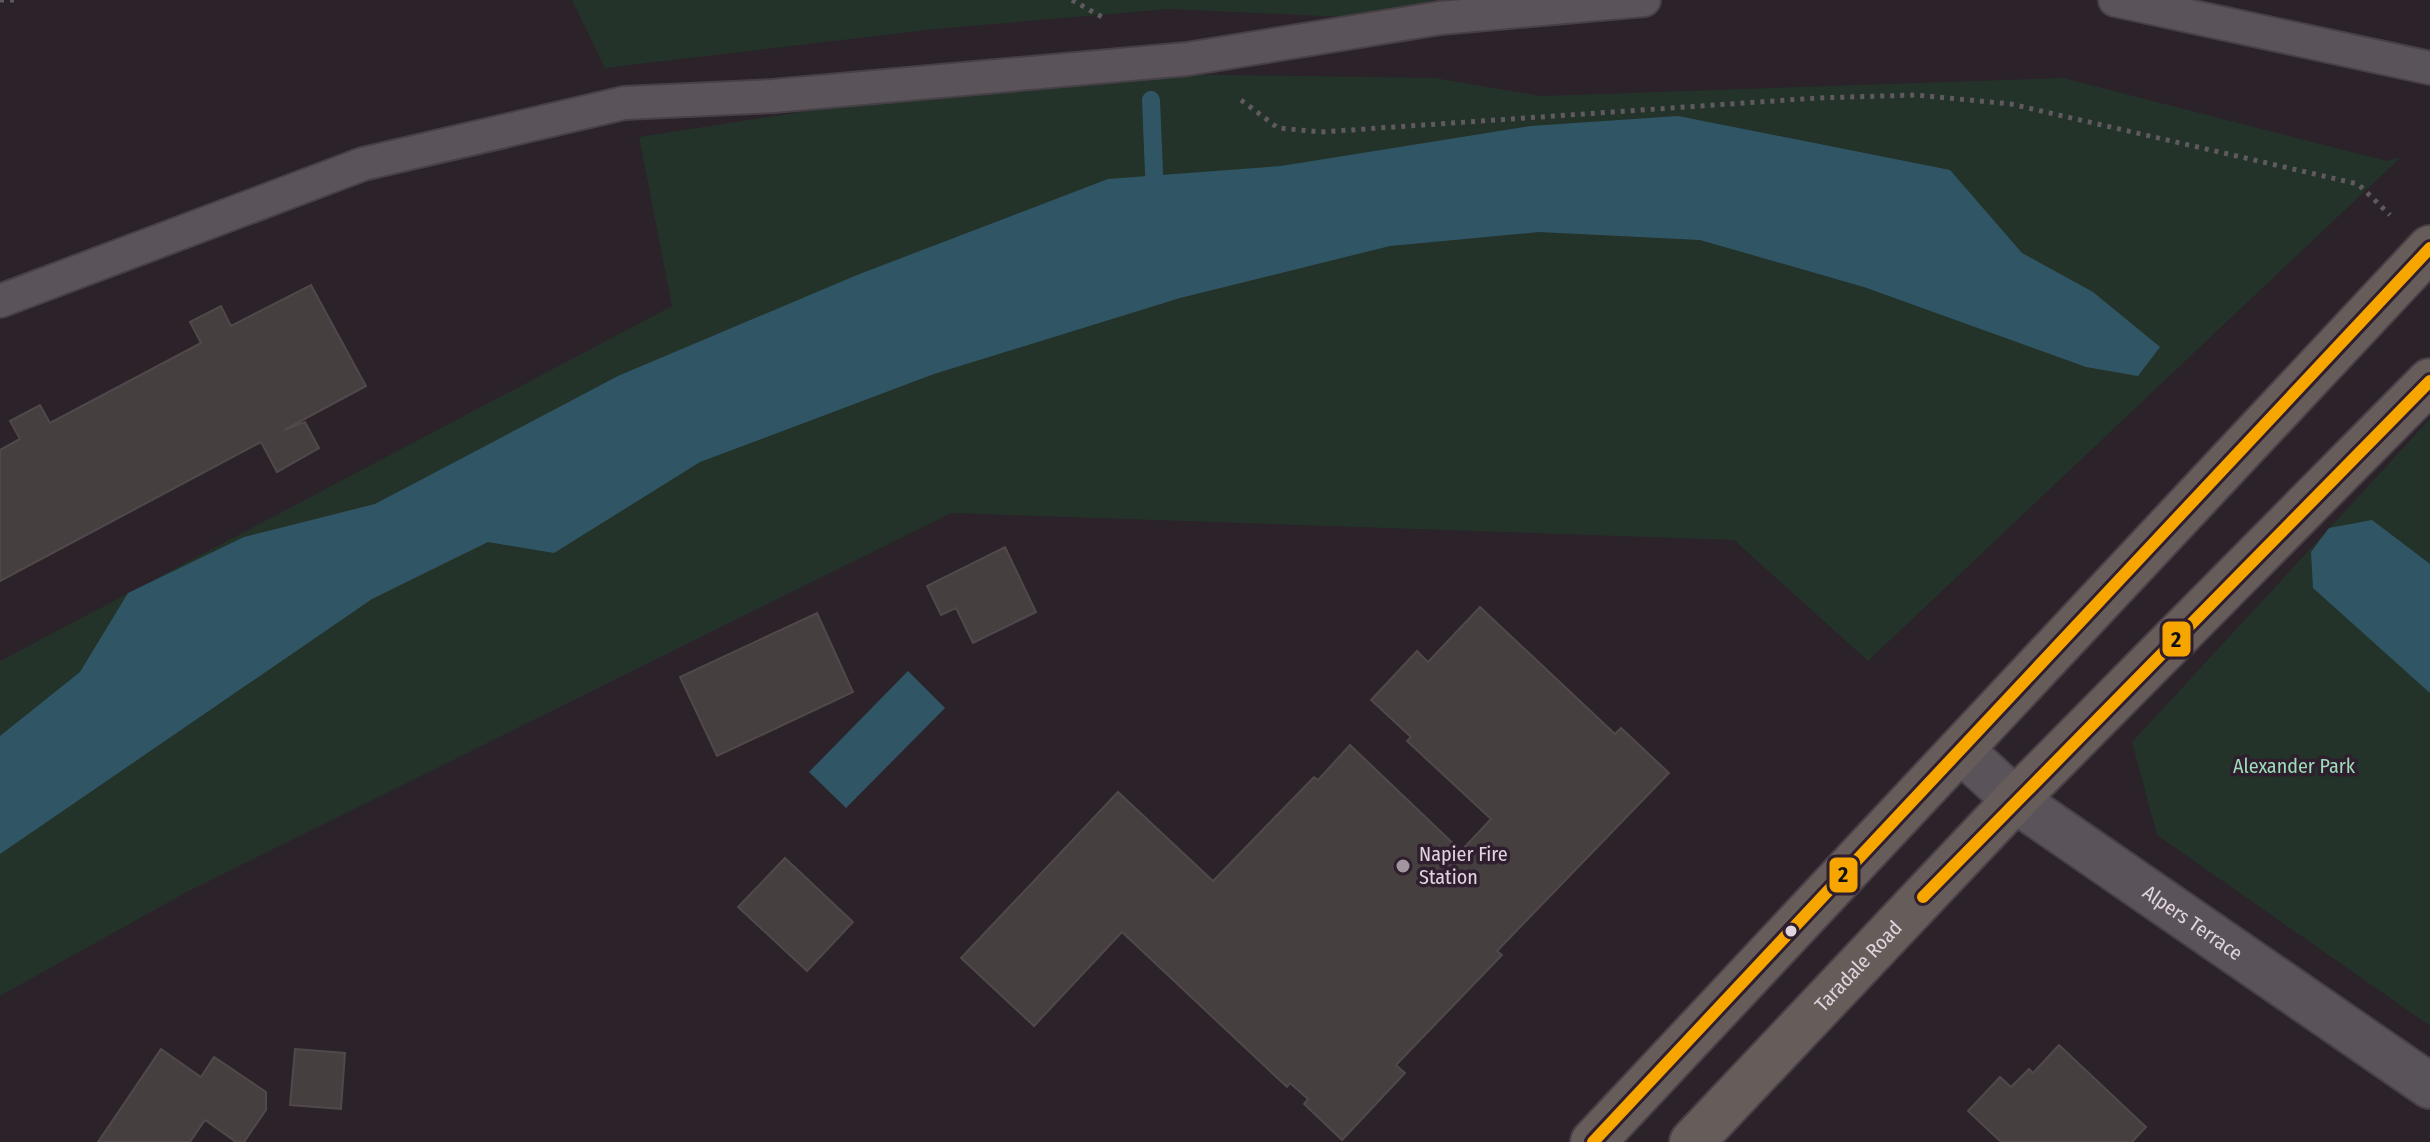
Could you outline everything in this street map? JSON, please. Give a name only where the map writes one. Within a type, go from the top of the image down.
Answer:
[{"type":"highway","points":[[1593,1142],[2429,249]]},
{"type":"highway","name":"Taradale Road","points":[[1692,1142],[2015,800],[2430,381]]},
{"type":"street","name":"Alpers Terrace","points":[[1962,751],[2015,800],[2430,1086]]},
{"type":"lane","points":[[0,301],[363,164],[624,103],[773,96],[1187,59],[1440,18],[1644,0]]},
{"type":"lane","points":[[2115,0],[2430,68]]},
{"type":"path","points":[[0,0],[16,0]]},
{"type":"path","points":[[1072,0],[1110,21]]},
{"type":"path","points":[[1187,59],[1278,128],[1321,132],[1817,98],[1916,95],[2011,104],[2358,184],[2429,249]]},
{"type":"green space","points":[[572,0],[1431,0],[1432,21],[1169,9],[935,29],[605,68]]},
{"type":"green space","points":[[1160,74],[1435,78],[1541,96],[2063,78],[2387,161],[2401,157],[1868,661],[1734,540],[951,513],[185,893],[0,996],[0,661],[672,306],[639,137],[871,101]]},
{"type":"green space","name":"Alexander Park","points":[[2430,419],[2430,1026],[2157,835],[2132,742]]},
{"type":"water","points":[[1678,116],[1950,170],[2022,253],[2093,292],[2160,347],[2138,376],[2086,367],[1864,287],[1700,240],[1539,232],[1390,246],[1180,298],[934,374],[700,462],[554,553],[488,542],[372,599],[0,854],[0,736],[80,672],[128,593],[244,537],[375,504],[618,376],[857,275],[1108,179],[1281,166],[1531,126]]},
{"type":"water","points":[[2372,520],[2430,564],[2430,693],[2313,588],[2311,552],[2329,528]]},
{"type":"water","points":[[908,671],[945,708],[846,808],[809,772]]},
{"type":"building","points":[[311,285],[366,386],[284,430],[305,422],[319,448],[277,472],[261,442],[0,581],[0,450],[20,439],[10,421],[40,405],[50,423],[201,343],[190,322],[221,306],[231,326]]},
{"type":"building","points":[[1005,547],[1036,612],[973,643],[956,608],[941,615],[927,586]]},
{"type":"building","name":"Napier Fire Station","points":[[1480,607],[1615,734],[1621,728],[1669,773],[1497,951],[1502,955],[1396,1065],[1405,1073],[1342,1140],[1304,1104],[1308,1099],[1290,1083],[1287,1087],[1122,932],[1034,1026],[961,958],[1118,792],[1213,881],[1314,777],[1318,780],[1350,745],[1461,851],[1491,819],[1407,741],[1411,737],[1371,700],[1417,651],[1428,662]]},
{"type":"building","points":[[817,613],[853,692],[717,756],[680,677]]},
{"type":"building","points":[[785,858],[853,922],[807,971],[738,907]]},
{"type":"building","points":[[2059,1045],[2146,1127],[2132,1142],[2001,1142],[1968,1111],[2000,1077],[2011,1087],[2029,1069],[2033,1073]]},
{"type":"building","points":[[161,1049],[201,1077],[214,1057],[266,1092],[266,1110],[244,1142],[236,1142],[205,1120],[190,1142],[98,1142]]},
{"type":"building","points":[[295,1049],[345,1053],[341,1109],[290,1105]]},
{"type":"waterway","points":[[1151,100],[1155,197]]},
{"type":"transit line","name":"2","points":[[1593,1142],[2430,248]]},
{"type":"transit line","name":"2","points":[[1923,897],[2430,381]]},
{"type":"place","name":"Napier Fire Station","points":[[1403,866]]}]
